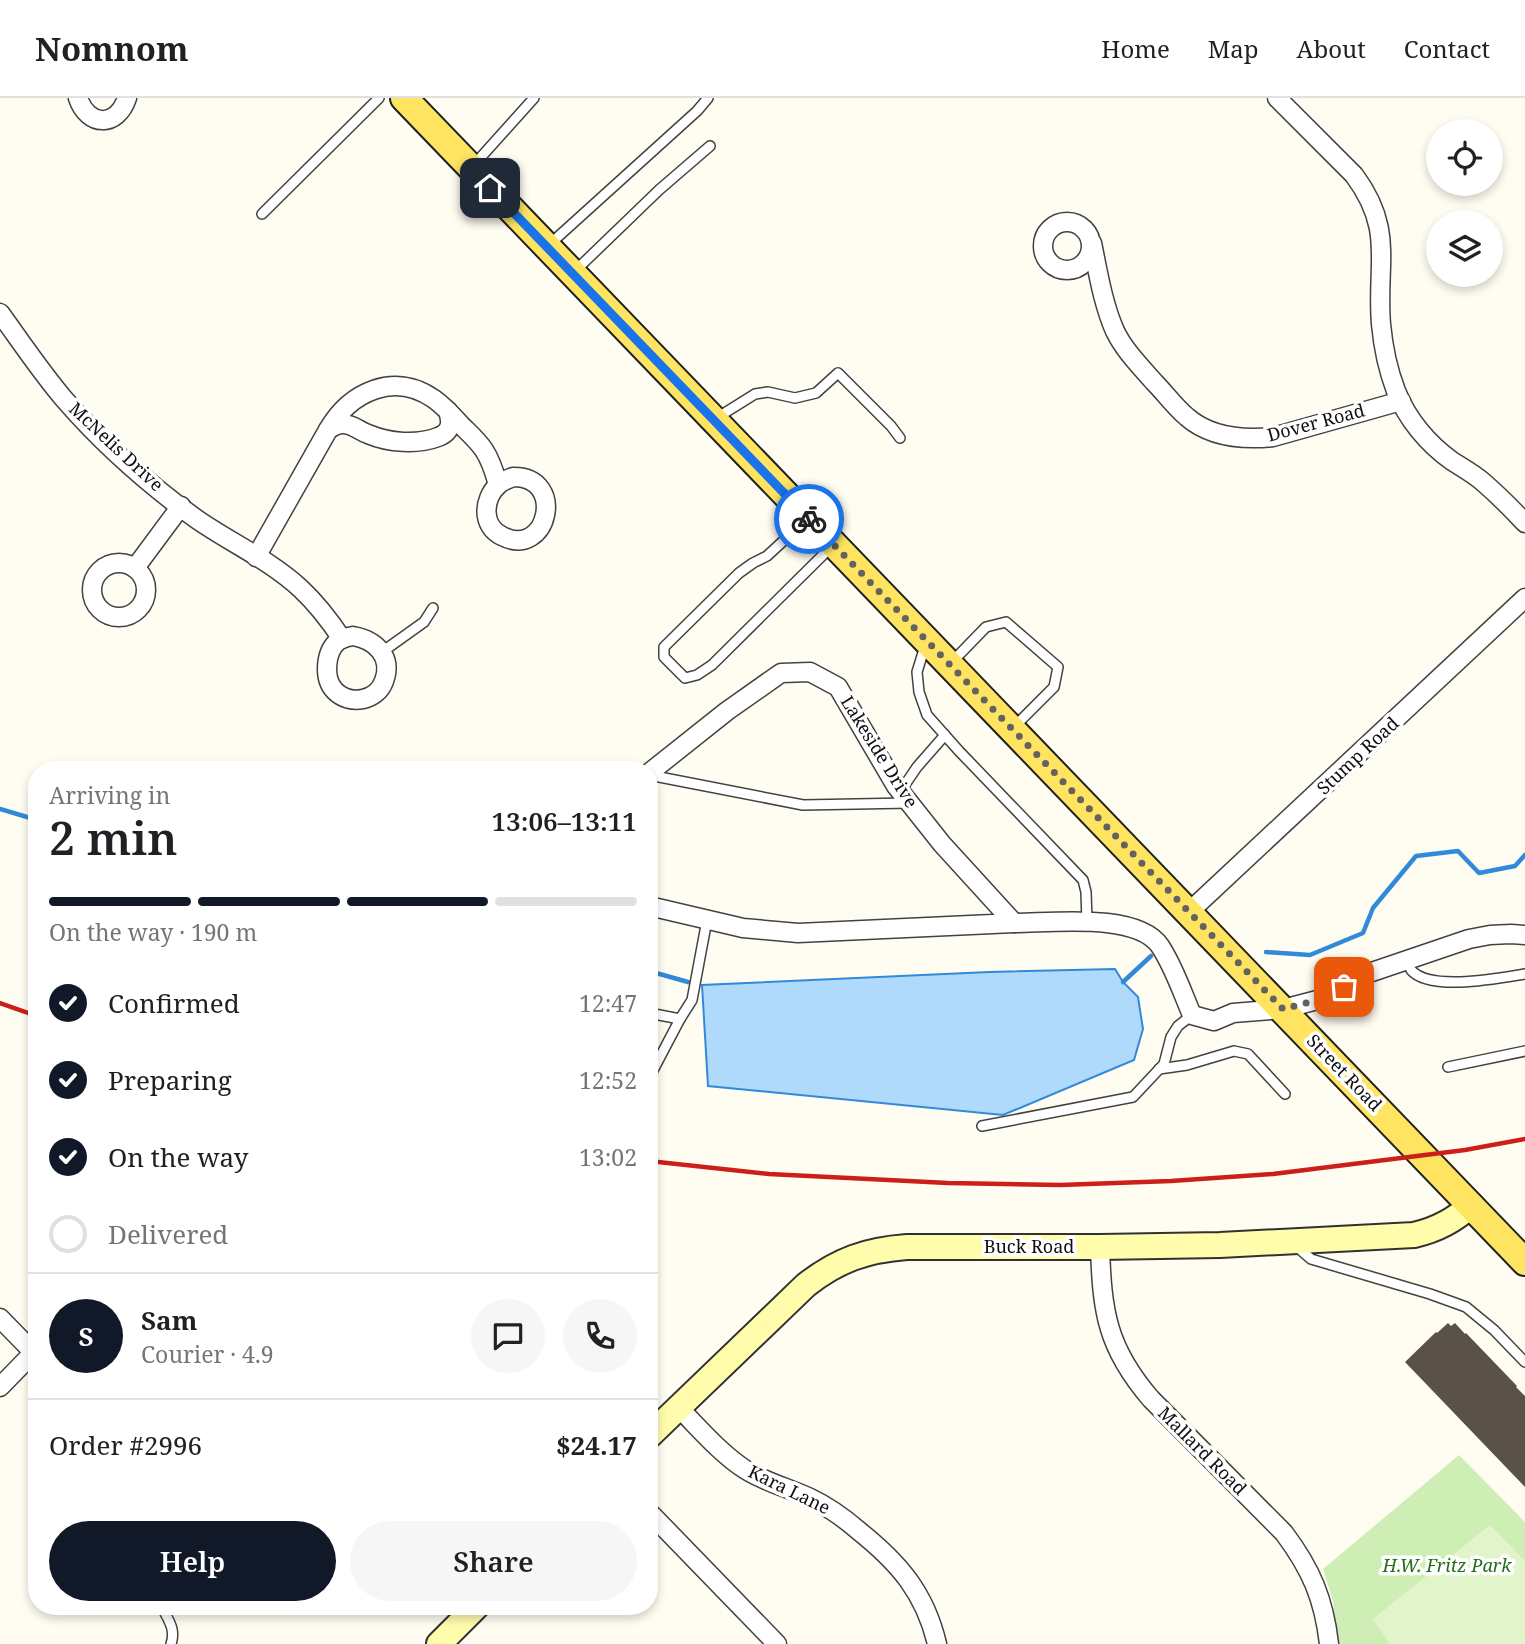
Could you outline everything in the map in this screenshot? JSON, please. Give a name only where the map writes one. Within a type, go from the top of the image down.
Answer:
[{"type":"main road","name":"Street Road","points":[[404,98],[1525,1262]]},
{"type":"street","points":[[78,98],[88,115],[104,120],[118,115],[127,98]]},
{"type":"street","points":[[1277,98],[1354,176],[1375,209],[1382,249],[1381,324],[1386,357],[1401,401],[1411,419],[1424,436],[1452,461],[1482,481],[1525,523]]},
{"type":"street","name":"Dover Road","points":[[1092,243],[1110,316],[1124,346],[1178,408],[1199,426],[1214,433],[1237,438],[1273,437],[1401,401]]},
{"type":"street","name":"McNelis Drive","points":[[0,313],[32,359],[98,435],[195,518],[301,589],[323,612],[342,639]]},
{"type":"street","points":[[256,557],[335,416],[350,401],[378,388],[405,387],[434,399],[448,419],[484,450],[498,485]]},
{"type":"street","points":[[328,430],[335,425],[352,425],[385,440],[428,441],[442,436],[448,419]]},
{"type":"street","points":[[135,568],[181,506]]},
{"type":"street","name":"Stump Road","points":[[1189,912],[1525,598]]},
{"type":"street","points":[[353,636],[374,643],[382,652],[386,675],[382,686],[371,698],[349,699],[333,690],[327,666],[334,645],[353,636]]},
{"type":"street","name":"Lakeside Drive","points":[[658,767],[727,711],[781,673],[810,672],[838,687],[905,797],[942,844],[1014,923]]},
{"type":"street","points":[[658,908],[743,928],[798,933],[1014,923],[1107,922],[1126,925],[1147,933],[1159,944],[1192,1015],[1214,1021],[1233,1013],[1283,1009],[1325,998],[1363,975],[1469,939],[1490,935],[1525,935]]},
{"type":"street","name":"Buck Road","points":[[658,1428],[806,1285],[823,1272],[863,1254],[907,1247],[1100,1247],[1292,1242],[1414,1235],[1447,1224],[1471,1205]]},
{"type":"street","name":"Mallard Road","points":[[1100,1247],[1101,1288],[1105,1312],[1122,1359],[1135,1381],[1151,1399],[1284,1533],[1299,1553],[1321,1597],[1329,1644]]},
{"type":"street","points":[[0,1318],[28,1344]]},
{"type":"street","points":[[0,1387],[28,1360]]},
{"type":"street","name":"Kara Lane","points":[[679,1408],[744,1469],[763,1480],[827,1506],[884,1551],[913,1587],[925,1610],[937,1644]]},
{"type":"street","points":[[658,1521],[777,1644]]},
{"type":"street","points":[[439,1644],[468,1615]]},
{"type":"lane","points":[[262,214],[379,98]]},
{"type":"lane","points":[[471,168],[534,98]]},
{"type":"lane","points":[[547,247],[708,98]]},
{"type":"lane","points":[[573,273],[659,190],[710,146]]},
{"type":"lane","points":[[714,420],[755,394],[768,392],[795,398],[816,393],[838,373],[900,438]]},
{"type":"lane","points":[[809,518],[767,556],[739,573],[664,647],[664,657],[685,678],[697,675],[712,665],[778,602],[834,544]]},
{"type":"lane","points":[[382,652],[424,622],[433,608]]},
{"type":"lane","points":[[950,664],[986,627],[1006,622],[1058,667],[1055,687],[1012,729]]},
{"type":"lane","points":[[927,641],[917,672],[919,691],[928,715],[1083,880],[1087,922]]},
{"type":"lane","points":[[658,776],[803,805],[905,797],[917,767],[945,735]]},
{"type":"lane","points":[[658,1061],[692,1000],[707,920]]},
{"type":"lane","points":[[1406,960],[1411,970],[1418,975],[1458,983],[1525,974]]},
{"type":"lane","points":[[658,1015],[680,1019]]},
{"type":"lane","points":[[982,1126],[1133,1097],[1164,1064],[1171,1037],[1178,1026],[1192,1015]]},
{"type":"lane","points":[[1159,1069],[1186,1065],[1234,1051],[1248,1054],[1284,1094]]},
{"type":"lane","points":[[1448,1067],[1525,1051]]},
{"type":"lane","points":[[1292,1242],[1311,1259],[1466,1307],[1525,1362]]},
{"type":"lane","points":[[166,1615],[172,1626],[172,1644]]},
{"type":"green space","name":"H.W. Fritz Park","points":[[1459,1455],[1525,1522],[1525,1644],[1338,1644],[1333,1601],[1323,1569]]},
{"type":"green space","points":[[1490,1525],[1525,1561],[1525,1644],[1390,1644],[1373,1619]]},
{"type":"water","points":[[1115,969],[1138,997],[1143,1029],[1134,1060],[1003,1115],[708,1086],[702,985]]},
{"type":"building","points":[[1448,1323],[1451,1326],[1455,1323],[1466,1333],[1525,1396],[1525,1487],[1405,1362]]},
{"type":"waterway","points":[[0,809],[28,817]]},
{"type":"waterway","points":[[1266,952],[1310,955],[1363,933],[1373,908],[1416,856],[1458,851],[1479,873],[1515,866],[1525,855]]},
{"type":"waterway","points":[[1123,982],[1151,956]]},
{"type":"waterway","points":[[658,974],[688,982]]},
{"type":"railway","points":[[0,1003],[28,1013]]},
{"type":"railway","points":[[658,1162],[769,1174],[948,1183],[1060,1185],[1273,1174],[1465,1150],[1525,1139]]},
{"type":"way so far","points":[[809,519],[1283,1009],[1325,998],[1344,987]]},
{"type":"route","points":[[490,188],[809,519]]}]
